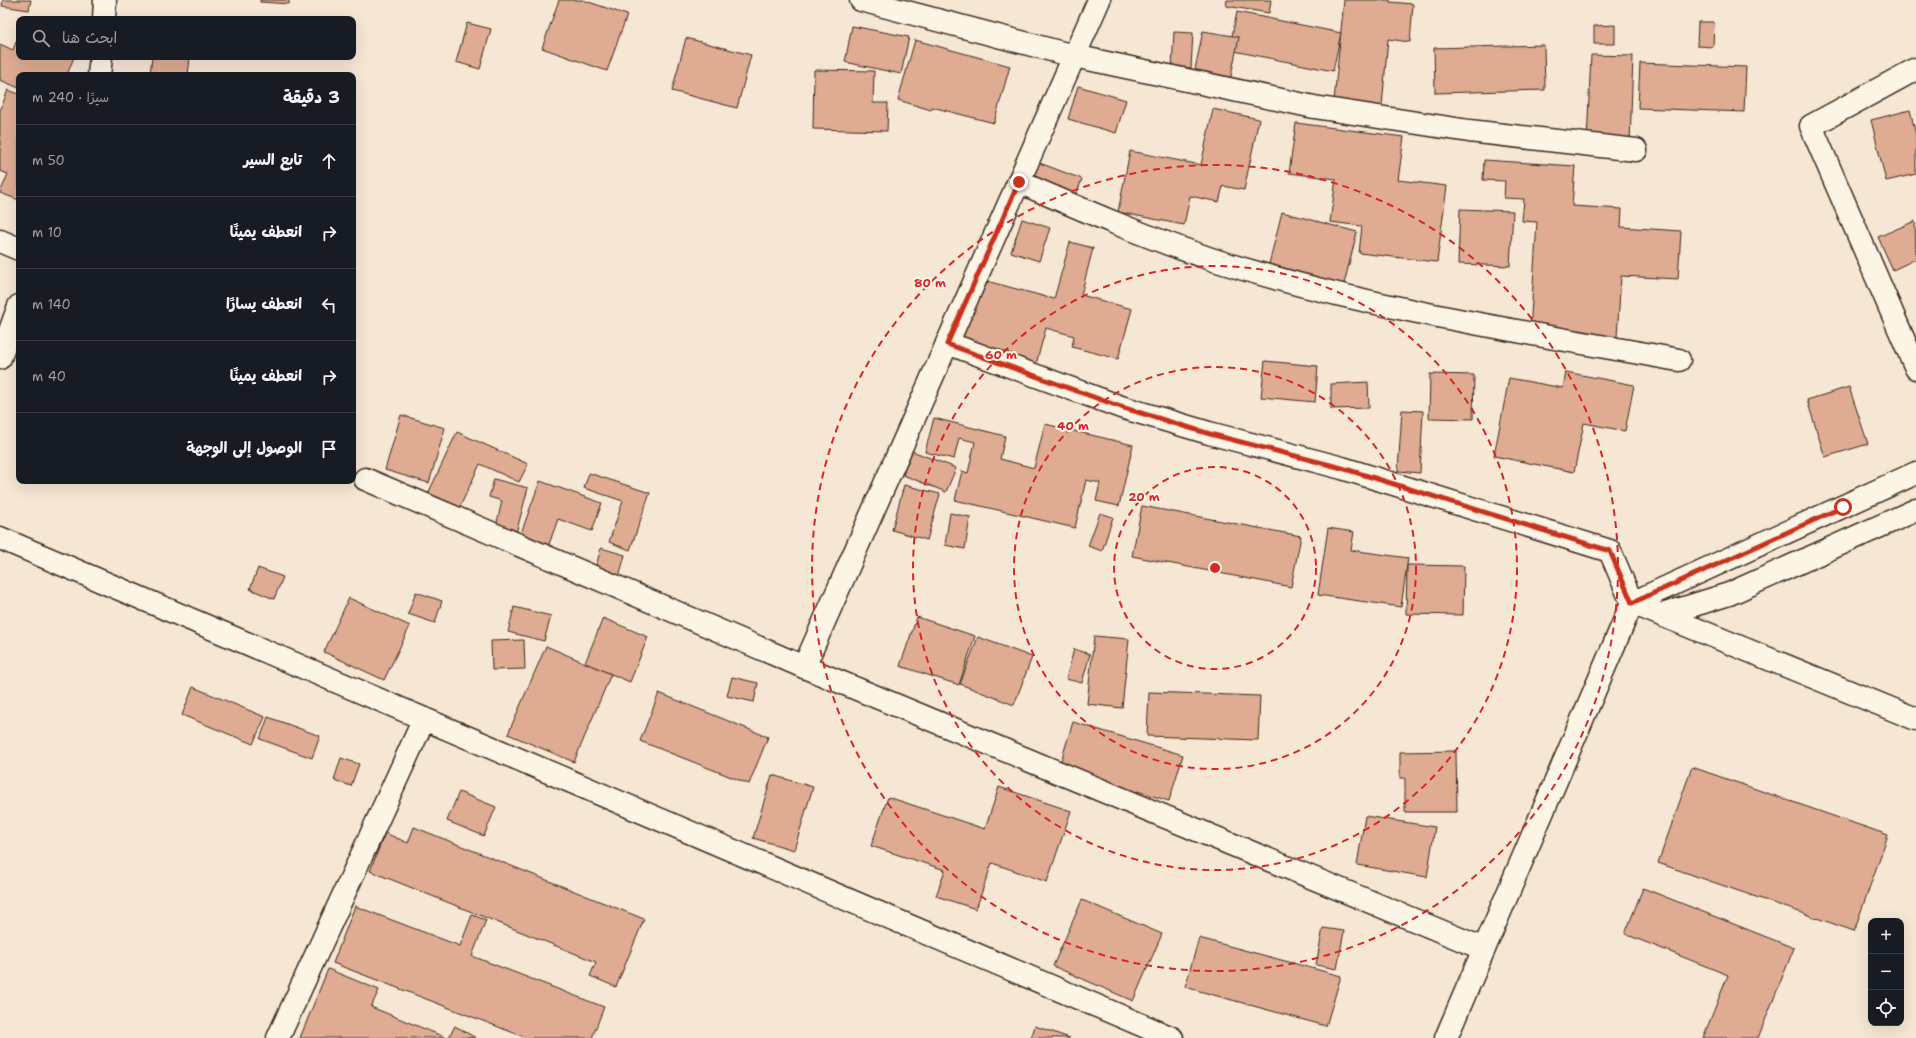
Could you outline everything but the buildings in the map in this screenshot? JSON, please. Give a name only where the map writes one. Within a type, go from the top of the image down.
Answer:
[{"type":"street","points":[[104,16],[105,0]]},
{"type":"street","points":[[861,0],[1074,56],[1314,106],[1469,131],[1636,150]]},
{"type":"street","points":[[804,666],[1099,0]]},
{"type":"street","points":[[100,72],[101,60]]},
{"type":"street","points":[[1916,69],[1811,126],[1916,368]]},
{"type":"street","points":[[1019,182],[1099,217],[1214,260],[1335,294],[1468,322],[1679,360]]},
{"type":"street","points":[[0,241],[16,247]]},
{"type":"street","points":[[0,358],[16,314]]},
{"type":"street","points":[[947,344],[1121,407],[1210,434],[1342,468],[1610,551],[1632,603],[1916,719]]},
{"type":"street","points":[[1446,1038],[1632,603],[1916,473]]},
{"type":"street","points":[[366,479],[804,666],[1484,949]]},
{"type":"street","points":[[1662,615],[1729,594],[1916,510]]},
{"type":"street","points":[[0,538],[1172,1038]]},
{"type":"street","points":[[278,1038],[424,719]]},
{"type":"route","points":[[1019,182],[947,344],[1121,407],[1210,434],[1342,468],[1610,551],[1632,603],[1843,507]]}]
